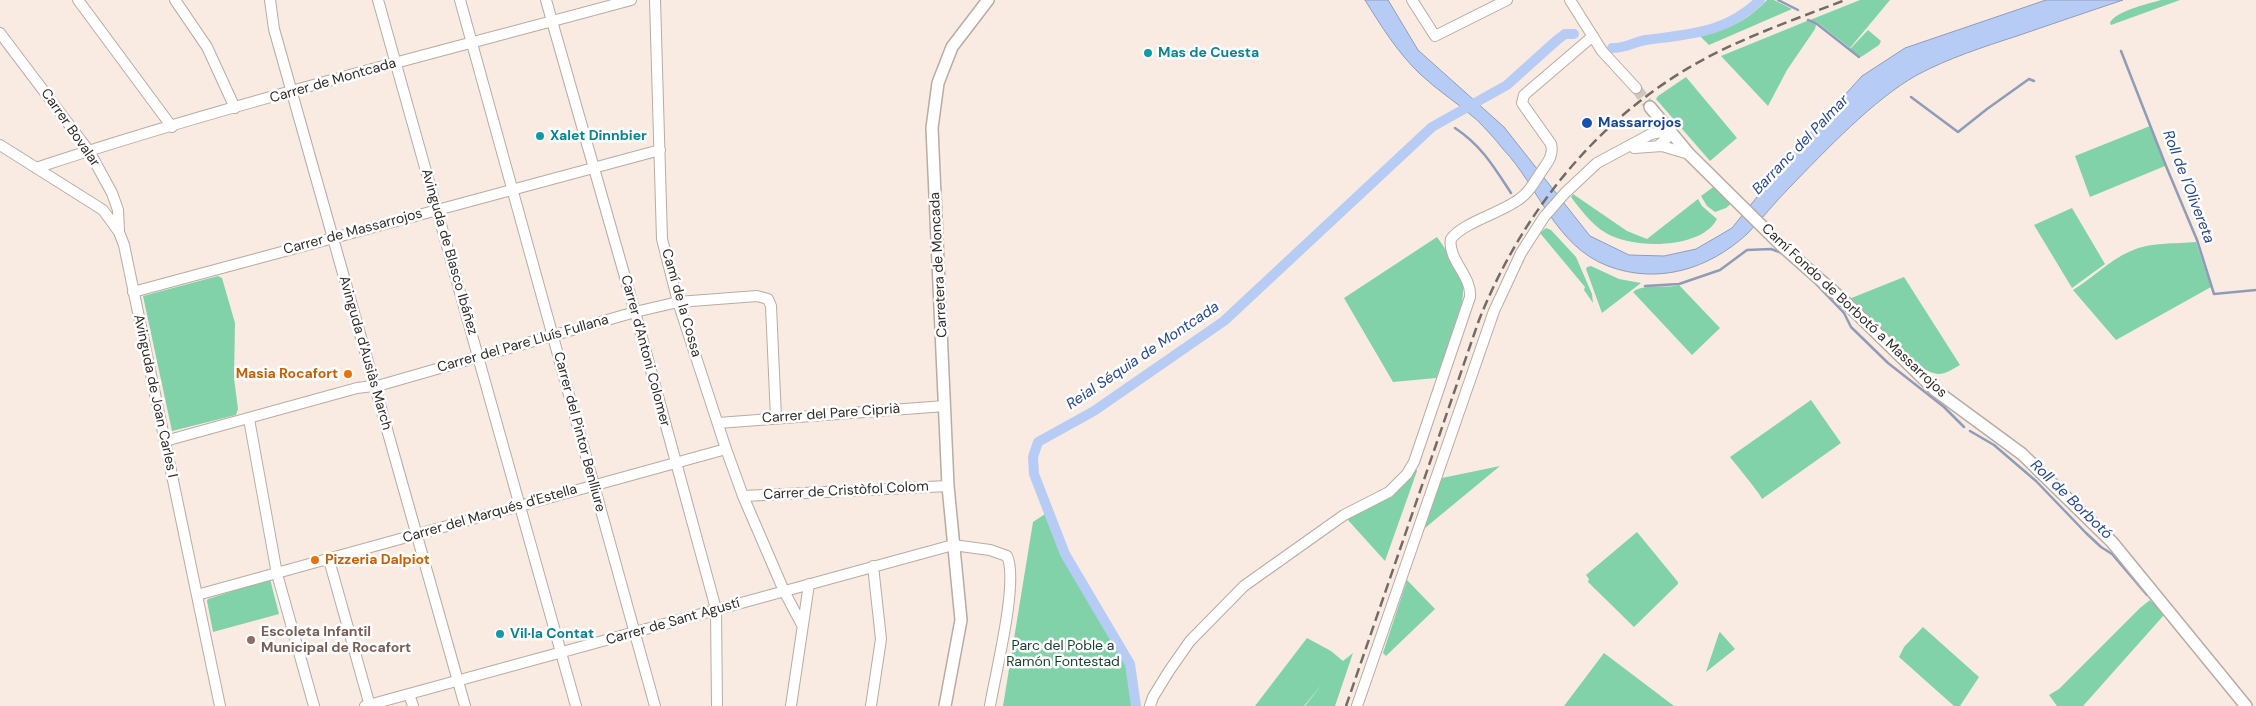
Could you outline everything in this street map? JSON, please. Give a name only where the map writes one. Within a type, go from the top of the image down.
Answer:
[{"type":"street","points":[[78,0],[172,126]]},
{"type":"street","points":[[175,0],[207,47],[235,108]]},
{"type":"street","name":"Avinguda d'Ausiàs March","points":[[270,0],[274,29],[465,706]]},
{"type":"street","name":"Avinguda de Blasco Ibáñez","points":[[378,0],[576,706]]},
{"type":"street","name":"Carrer del Pintor Benlliure","points":[[460,0],[655,706]]},
{"type":"street","name":"Carrer d'Antoni Colomer","points":[[546,0],[636,312],[716,609],[717,706]]},
{"type":"street","name":"Carrer de Montcada","points":[[36,168],[89,150],[395,61],[472,43],[631,0]]},
{"type":"street","name":"Camí de la Cossa","points":[[655,0],[662,239],[678,302],[743,496],[784,591],[802,625]]},
{"type":"street","name":"Carretera de Moncada","points":[[945,706],[961,620],[948,486],[932,128],[938,83],[952,47],[988,0]]},
{"type":"street","points":[[1412,0],[1435,36],[1507,0]]},
{"type":"street","points":[[1570,0],[1602,51],[1636,88]]},
{"type":"street","name":"Carrer Bovalar","points":[[0,33],[89,150],[112,193],[118,210],[119,232]]},
{"type":"street","points":[[1150,706],[1153,697],[1169,671],[1190,641],[1244,586],[1344,515],[1390,492],[1407,474],[1414,462],[1470,297],[1469,284],[1453,253],[1451,239],[1464,228],[1516,201],[1528,192],[1550,158],[1552,148],[1522,103],[1524,95],[1593,36]]},
{"type":"street","points":[[1650,107],[1654,120],[1651,134]]},
{"type":"street","name":"Camí Fondo de Borbotó a Massarrojos","points":[[1650,107],[1689,154],[1935,390],[2022,454],[2115,545],[2246,706]]},
{"type":"street","points":[[1357,706],[1494,311],[1510,274],[1552,206],[1589,169],[1651,134],[1670,130]]},
{"type":"street","points":[[1659,145],[1666,139],[1670,130]]},
{"type":"street","name":"Avinguda de Joan Carles I","points":[[0,145],[103,210],[119,232],[124,245],[220,706]]},
{"type":"street","points":[[1621,152],[1643,146],[1659,145],[1689,154]]},
{"type":"street","name":"Carrer de Massarrojos","points":[[133,292],[660,150]]},
{"type":"street","name":"Carrer del Pare Lluís Fullana","points":[[165,441],[374,384],[381,385],[636,312],[678,302],[757,296],[768,299],[771,306],[776,418]]},
{"type":"street","name":"Carrer del Pare Ciprià","points":[[718,422],[945,406]]},
{"type":"street","points":[[249,419],[276,574],[314,706]]},
{"type":"street","name":"Carrer del Marqués d'Estella","points":[[197,595],[726,449]]},
{"type":"street","name":"Carrer de Cristòfol Colom","points":[[743,496],[948,486]]},
{"type":"street","points":[[953,545],[990,550],[1007,556],[1010,562],[1012,585],[990,706]]},
{"type":"street","name":"Carrer de Sant Agustí","points":[[368,706],[953,545]]},
{"type":"street","points":[[329,560],[368,706]]},
{"type":"street","points":[[872,706],[881,639],[873,566]]},
{"type":"street","points":[[791,706],[809,584]]},
{"type":"street","points":[[409,694],[413,706]]},
{"type":"green space","points":[[1767,0],[1774,0],[1792,9],[1709,45],[1700,36],[1737,23],[1752,14]]},
{"type":"green space","points":[[1860,0],[1890,0],[1850,48],[1818,23],[1810,20]]},
{"type":"green space","points":[[2161,0],[2180,0],[2111,25],[2110,23],[2118,15]]},
{"type":"green space","points":[[1807,21],[1816,25],[1815,29],[1787,70],[1768,106],[1721,56]]},
{"type":"green space","points":[[1868,30],[1881,41],[1879,45],[1861,57],[1850,49]]},
{"type":"green space","points":[[1686,77],[1737,138],[1710,161],[1656,99]]},
{"type":"green space","points":[[2150,126],[2165,166],[2090,197],[2075,156]]},
{"type":"green space","points":[[1716,185],[1732,203],[1726,208],[1715,212],[1707,206],[1701,196]]},
{"type":"green space","points":[[1573,194],[1627,231],[1647,239],[1698,199],[1702,206],[1717,219],[1709,229],[1697,237],[1665,244],[1632,242],[1606,233],[1596,226],[1571,197]]},
{"type":"green space","points":[[2072,208],[2105,264],[2072,288],[2034,225]]},
{"type":"green space","points":[[1546,228],[1551,230],[1576,257],[1592,294],[1593,303],[1584,290],[1585,287],[1540,233]]},
{"type":"green space","points":[[1437,237],[1455,264],[1462,281],[1462,302],[1459,315],[1436,378],[1393,382],[1344,298]]},
{"type":"green space","points":[[2196,242],[2211,287],[2116,340],[2073,290],[2115,259],[2138,248]]},
{"type":"green space","points":[[1591,266],[1619,279],[1641,283],[1602,313],[1586,269]]},
{"type":"green space","points":[[218,276],[222,278],[235,323],[234,378],[238,409],[236,415],[172,431],[143,296]]},
{"type":"green space","points":[[1904,277],[1960,365],[1938,374],[1916,364],[1891,342],[1849,299]]},
{"type":"green space","points":[[1679,285],[1720,328],[1692,355],[1633,292],[1649,287]]},
{"type":"green space","points":[[1811,400],[1841,443],[1762,499],[1730,457]]},
{"type":"green space","points":[[1500,466],[1425,528],[1423,527],[1442,478]]},
{"type":"green space","points":[[1416,469],[1417,471],[1385,561],[1347,519],[1398,491]]},
{"type":"green space","name":"Parc del Poble a Ramón Fontestad","points":[[1045,514],[1060,553],[1127,665],[1133,706],[1003,706],[1033,522]]},
{"type":"green space","points":[[1637,532],[1678,584],[1634,627],[1588,582],[1589,579],[1586,575]]},
{"type":"green space","points":[[270,579],[279,614],[213,632],[208,599]]},
{"type":"green space","points":[[1407,580],[1435,609],[1386,656],[1383,653]]},
{"type":"green space","points":[[2150,600],[2164,615],[2083,706],[2057,706],[2049,695],[2059,689]]},
{"type":"green space","points":[[1923,627],[1979,677],[1960,706],[1954,706],[1899,657],[1904,647]]},
{"type":"green space","points":[[1719,633],[1735,649],[1706,672]]},
{"type":"green space","points":[[1307,638],[1331,651],[1343,661],[1353,653],[1335,706],[1305,706],[1323,683],[1304,706],[1255,706]]},
{"type":"green space","points":[[1604,653],[1674,706],[1564,706]]},
{"type":"water","name":"Barranc del Palmar","points":[[1365,0],[1388,0],[1418,50],[1504,127],[1590,236],[1629,255],[1664,256],[1696,249],[1732,228],[1799,145],[1862,76],[1905,48],[2046,0],[2123,0],[1966,53],[1917,75],[1901,85],[1850,126],[1784,193],[1747,234],[1732,246],[1700,265],[1664,273],[1645,274],[1627,272],[1608,266],[1590,257],[1574,245],[1549,214],[1516,164],[1477,120],[1412,66],[1390,39]]},
{"type":"waterway","name":"Reial Séquia de Montcada","points":[[1612,48],[1721,26],[1747,11],[1760,0]]},
{"type":"waterway","points":[[1778,0],[1798,10]]},
{"type":"waterway","points":[[1808,20],[1817,24],[1859,57]]},
{"type":"waterway","name":"Reial Séquia de Montcada","points":[[1136,706],[1130,664],[1065,554],[1034,474],[1033,457],[1038,442],[1094,411],[1224,321],[1432,127],[1507,85],[1557,40],[1565,34],[1574,34]]},
{"type":"waterway","name":"Roll de l'Olivereta","points":[[2121,51],[2197,240],[2214,294],[2256,290]]},
{"type":"waterway","points":[[1911,97],[1958,132],[2029,79],[2034,81]]},
{"type":"waterway","name":"Roll de Borbotó","points":[[1455,128],[1480,150],[1511,193]]},
{"type":"waterway","name":"Roll de Borbotó","points":[[1645,286],[1679,284],[1720,270],[1747,250],[1771,249],[1782,253]]},
{"type":"waterway","name":"Roll de Borbotó","points":[[1817,285],[1844,313],[1851,327],[1888,363],[1944,407],[1964,427]]},
{"type":"waterway","name":"Roll de Borbotó","points":[[1970,431],[1994,445],[2036,481],[2086,533],[2112,554],[2147,595]]},
{"type":"waterway","name":"Roll de Borbotó","points":[[2154,603],[2163,613]]},
{"type":"tunnel","points":[[1636,88],[1650,107]]},
{"type":"railway","points":[[1346,706],[1479,320],[1498,278],[1520,237],[1546,199],[1575,162],[1607,129],[1642,99],[1681,73],[1737,43],[1845,0]]},
{"type":"place","name":"Mas de Cuesta","points":[[1148,53]]},
{"type":"place","name":"Massarrojos","points":[[1587,123]]},
{"type":"place","name":"Xalet Dinnbier","points":[[540,136]]},
{"type":"place","name":"Masia Rocafort","points":[[348,374]]},
{"type":"place","name":"Pizzeria Dalpiot","points":[[315,560]]},
{"type":"place","name":"Vil·la Contat","points":[[500,634]]},
{"type":"place","name":"Escoleta Infantil Municipal de Rocafort","points":[[251,640]]}]
